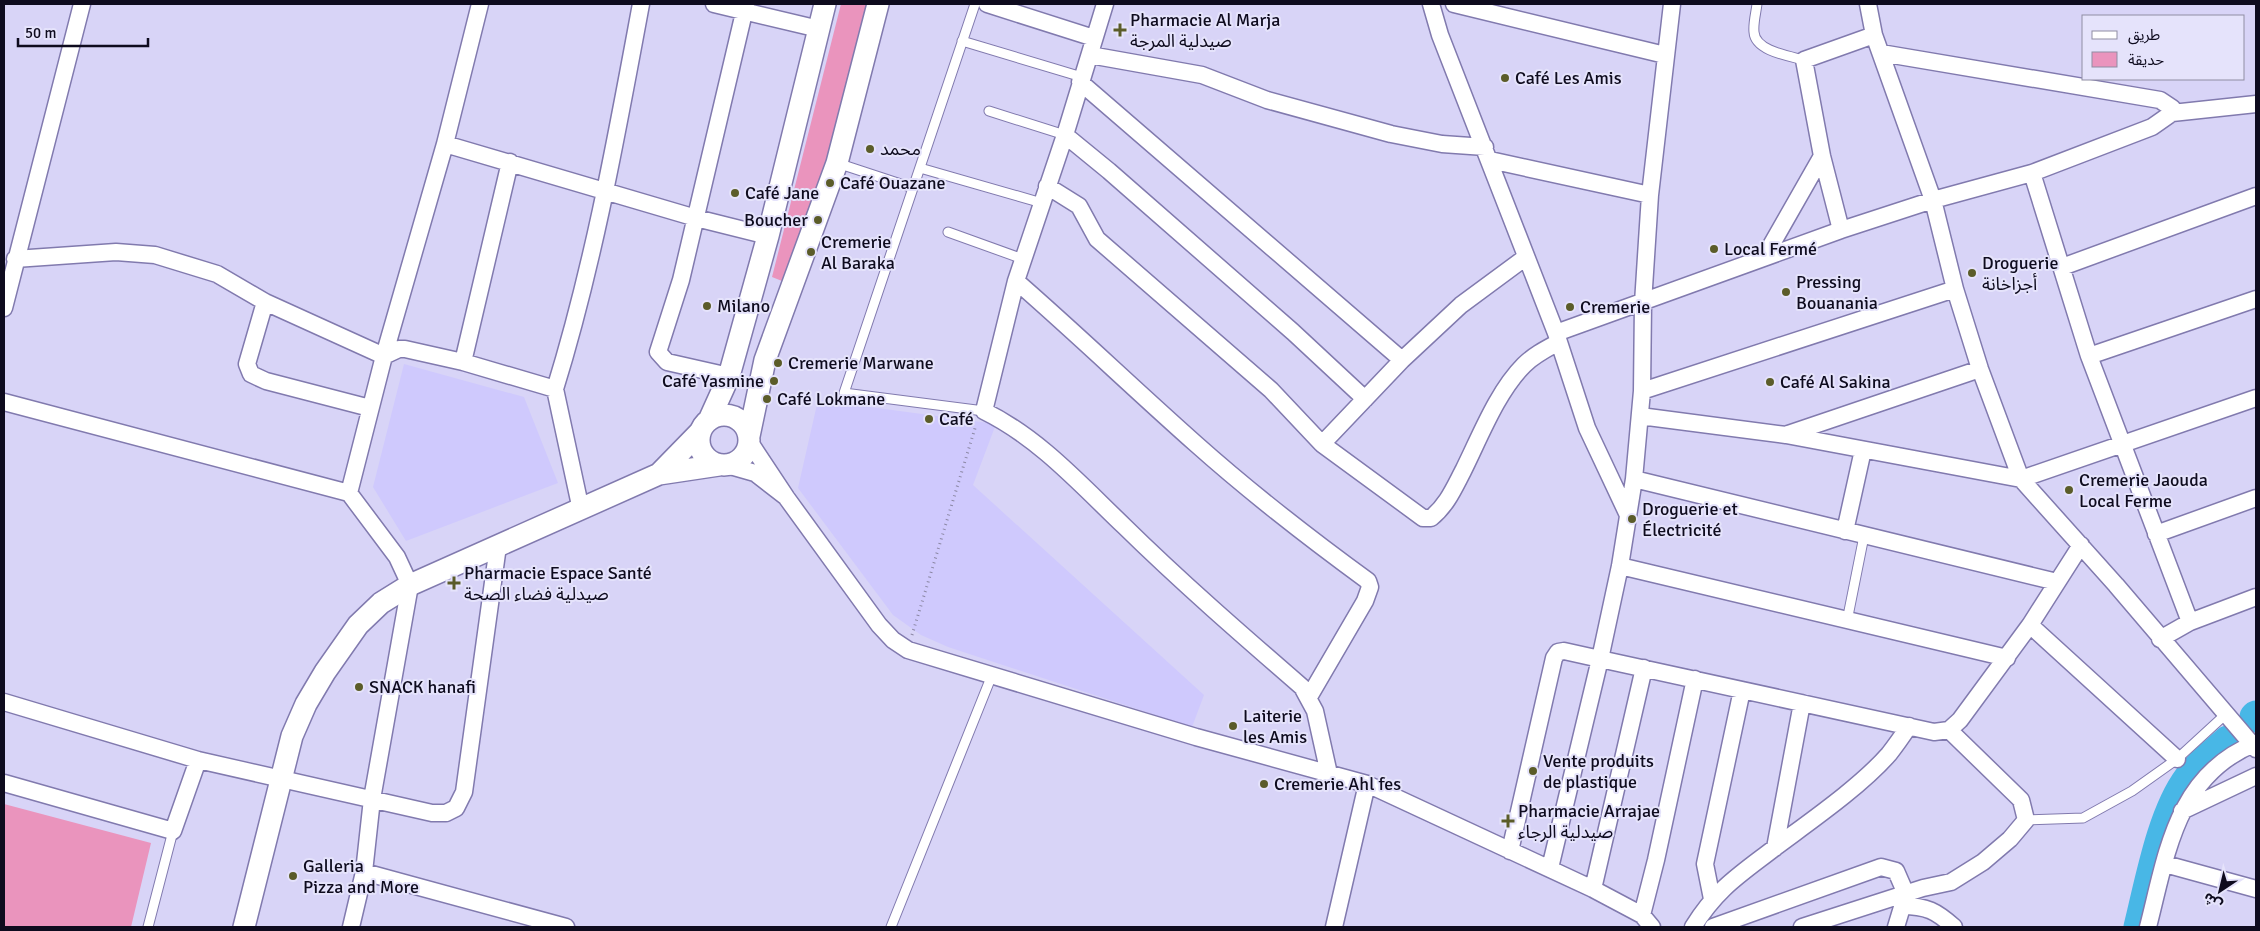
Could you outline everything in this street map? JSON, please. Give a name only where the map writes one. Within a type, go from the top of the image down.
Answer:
[{"type":"street","points":[[4,308],[6,284],[15,259],[82,4]]},
{"type":"street","points":[[350,493],[370,408],[445,144],[480,4]]},
{"type":"street","points":[[580,510],[555,389],[573,330],[606,191],[641,4]]},
{"type":"street","points":[[714,4],[745,7],[818,29]]},
{"type":"street","points":[[786,497],[755,473],[723,465],[705,456],[700,449],[705,425],[729,376],[768,236],[825,4]]},
{"type":"street","points":[[244,927],[280,777],[292,736],[306,704],[325,672],[358,625],[381,603],[410,585],[659,474],[723,465],[742,458],[747,452],[765,360],[837,163],[878,4]]},
{"type":"street","points":[[987,4],[1094,38]]},
{"type":"street","points":[[1105,4],[1065,135],[1016,281],[984,411],[1021,432],[1080,482],[1125,527],[1302,687],[1315,711],[1329,774]]},
{"type":"street","points":[[1431,4],[1440,34],[1488,154],[1557,338],[1587,428],[1627,513]]},
{"type":"street","points":[[1454,4],[1665,55]]},
{"type":"street","points":[[1550,868],[1600,659],[1620,566],[1627,513],[1634,479],[1642,392],[1644,303],[1650,195],[1672,4]]},
{"type":"street","points":[[1868,4],[1874,35],[1932,200],[1955,288],[1980,369],[2021,478],[2255,746],[2238,751],[2213,769],[2182,810],[2164,864],[2148,927]]},
{"type":"street","points":[[729,376],[667,362],[658,352],[681,280],[745,7]]},
{"type":"street","points":[[1841,230],[1822,156],[1804,60],[1874,35]]},
{"type":"street","points":[[1881,53],[2160,100],[2172,108],[2172,113]]},
{"type":"street","points":[[1090,55],[1202,76],[1267,100],[1391,134],[1488,154],[1650,195]]},
{"type":"street","points":[[1081,80],[1402,360]]},
{"type":"street","points":[[1047,186],[1079,206],[1097,239],[1271,390],[1322,444],[1423,518],[1431,518],[1448,499],[1495,408],[1512,381],[1523,366],[1557,338],[1765,256],[1932,200],[2032,173],[2152,127],[2172,113],[2256,104]]},
{"type":"street","points":[[1065,135],[1109,171],[1293,332],[1366,399]]},
{"type":"street","points":[[445,144],[696,218],[768,236]]},
{"type":"street","points":[[1765,256],[1822,156]]},
{"type":"street","points":[[463,362],[510,162]]},
{"type":"street","points":[[2032,173],[2089,356],[2190,622]]},
{"type":"street","points":[[2062,267],[2256,196]]},
{"type":"street","points":[[15,259],[116,252],[155,255],[217,274],[264,302],[384,356],[399,349],[406,349],[463,362],[555,389]]},
{"type":"street","points":[[1322,444],[1402,360],[1461,306],[1526,257]]},
{"type":"street","points":[[1016,281],[1100,354],[1196,445],[1301,532],[1368,582],[1370,587],[1365,601],[1309,697]]},
{"type":"street","points":[[1642,392],[1955,288]]},
{"type":"street","points":[[2089,356],[2256,300]]},
{"type":"street","points":[[264,302],[246,364],[251,374],[266,381],[370,408]]},
{"type":"street","points":[[1786,435],[1980,369]]},
{"type":"street","points":[[1640,416],[1786,435],[2021,478],[2256,398]]},
{"type":"street","points":[[4,402],[350,493],[396,557],[410,585],[372,799],[364,872],[352,927]]},
{"type":"street","points":[[659,474],[705,425],[718,414],[735,417],[742,421],[749,438],[786,497],[879,625],[893,640],[908,650],[1196,737],[1367,784],[1593,889],[1647,921],[1656,860],[1695,679]]},
{"type":"street","points":[[1845,531],[1863,450]]},
{"type":"street","points":[[1634,479],[2057,582]]},
{"type":"street","points":[[2156,534],[2256,498]]},
{"type":"street","points":[[1510,851],[1554,658],[1558,652],[1564,651],[1644,668],[1934,732],[1949,730],[1960,720],[2007,658],[2081,545]]},
{"type":"street","points":[[4,702],[198,760],[280,777],[432,813],[446,813],[456,808],[461,800],[498,546]]},
{"type":"street","points":[[1620,566],[2007,658]]},
{"type":"street","points":[[2160,639],[2190,622],[2256,597]]},
{"type":"street","points":[[2030,625],[2177,759]]},
{"type":"street","points":[[1593,889],[1644,668]]},
{"type":"street","points":[[1712,899],[1705,864],[1742,690]]},
{"type":"street","points":[[1775,848],[1802,703]]},
{"type":"street","points":[[1693,927],[1712,899],[1748,866],[1775,848],[1873,769],[1889,754],[1909,726]]},
{"type":"street","points":[[1802,927],[1904,900],[1951,882],[1983,862],[2010,839],[2026,820],[2021,800],[1949,730]]},
{"type":"street","points":[[4,783],[174,832],[198,760]]},
{"type":"street","points":[[2182,810],[2256,776]]},
{"type":"street","points":[[1334,927],[1367,784]]},
{"type":"street","points":[[2164,864],[2256,889]]},
{"type":"street","points":[[1713,927],[1881,867],[1896,871],[1904,900],[1896,927]]},
{"type":"street","points":[[364,872],[540,924],[566,927]]},
{"type":"street","points":[[1904,900],[1940,915],[1954,927]]},
{"type":"lane","points":[[975,4],[844,393],[984,411]]},
{"type":"lane","points":[[1757,4],[1754,31],[1756,40],[1772,50],[1804,60]]},
{"type":"lane","points":[[962,41],[1081,80]]},
{"type":"lane","points":[[989,111],[1065,135]]},
{"type":"lane","points":[[837,163],[913,188]]},
{"type":"lane","points":[[920,168],[1042,203]]},
{"type":"lane","points":[[948,232],[1023,259]]},
{"type":"lane","points":[[1847,620],[1864,536]]},
{"type":"lane","points":[[891,927],[992,675]]},
{"type":"lane","points":[[2026,820],[2082,818],[2132,791],[2177,759],[2226,714]]},
{"type":"lane","points":[[148,927],[174,832]]},
{"type":"path","points":[[908,650],[978,417],[984,411]]},
{"type":"shaded area","points":[[404,364],[524,397],[558,483],[406,541],[373,487]]},
{"type":"shaded area","points":[[818,400],[996,424],[973,485],[1204,695],[1192,727],[948,647],[921,635],[893,615],[798,488]]},
{"type":"green space","points":[[841,4],[870,4],[818,191],[782,281],[772,277]]},
{"type":"green space","points":[[4,804],[151,843],[131,927],[4,927]]},
{"type":"waterway","points":[[2139,927],[2158,849],[2171,810],[2193,773],[2228,741]]},
{"type":"place","name":"Pharmacie Al Marja صيدلية المرجة","points":[[1120,30]]},
{"type":"place","name":"Café Les Amis","points":[[1505,78]]},
{"type":"place","name":"محمد","points":[[870,149]]},
{"type":"place","name":"Café Ouazane","points":[[830,183]]},
{"type":"place","name":"Café Jane","points":[[735,193]]},
{"type":"place","name":"Boucher","points":[[818,220]]},
{"type":"place","name":"Local Fermé","points":[[1714,249]]},
{"type":"place","name":"Cremerie Al Baraka","points":[[811,252]]},
{"type":"place","name":"Droguerie أجزاخانة","points":[[1972,273]]},
{"type":"place","name":"Pressing Bouanania","points":[[1786,292]]},
{"type":"place","name":"Milano","points":[[707,306]]},
{"type":"place","name":"Cremerie","points":[[1570,307]]},
{"type":"place","name":"Cremerie Marwane","points":[[778,363]]},
{"type":"place","name":"Café Yasmine","points":[[774,381]]},
{"type":"place","name":"Café Al Sakina","points":[[1770,382]]},
{"type":"place","name":"Café Lokmane","points":[[767,399]]},
{"type":"place","name":"Café","points":[[929,419]]},
{"type":"place","name":"Cremerie Jaouda Local Ferme","points":[[2069,490]]},
{"type":"place","name":"Droguerie et Électricité","points":[[1632,519]]},
{"type":"place","name":"Pharmacie Espace Santé صيدلية فضاء الصحة","points":[[454,583]]},
{"type":"place","name":"SNACK hanafi","points":[[359,687]]},
{"type":"place","name":"Laiterie les Amis","points":[[1233,726]]},
{"type":"place","name":"Vente produits de plastique","points":[[1533,771]]},
{"type":"place","name":"Cremerie Ahl fes","points":[[1264,784]]},
{"type":"place","name":"Pharmacie Arrajae صيدلية الرجاء","points":[[1508,821]]},
{"type":"place","name":"Galleria Pizza and More","points":[[293,876]]}]
